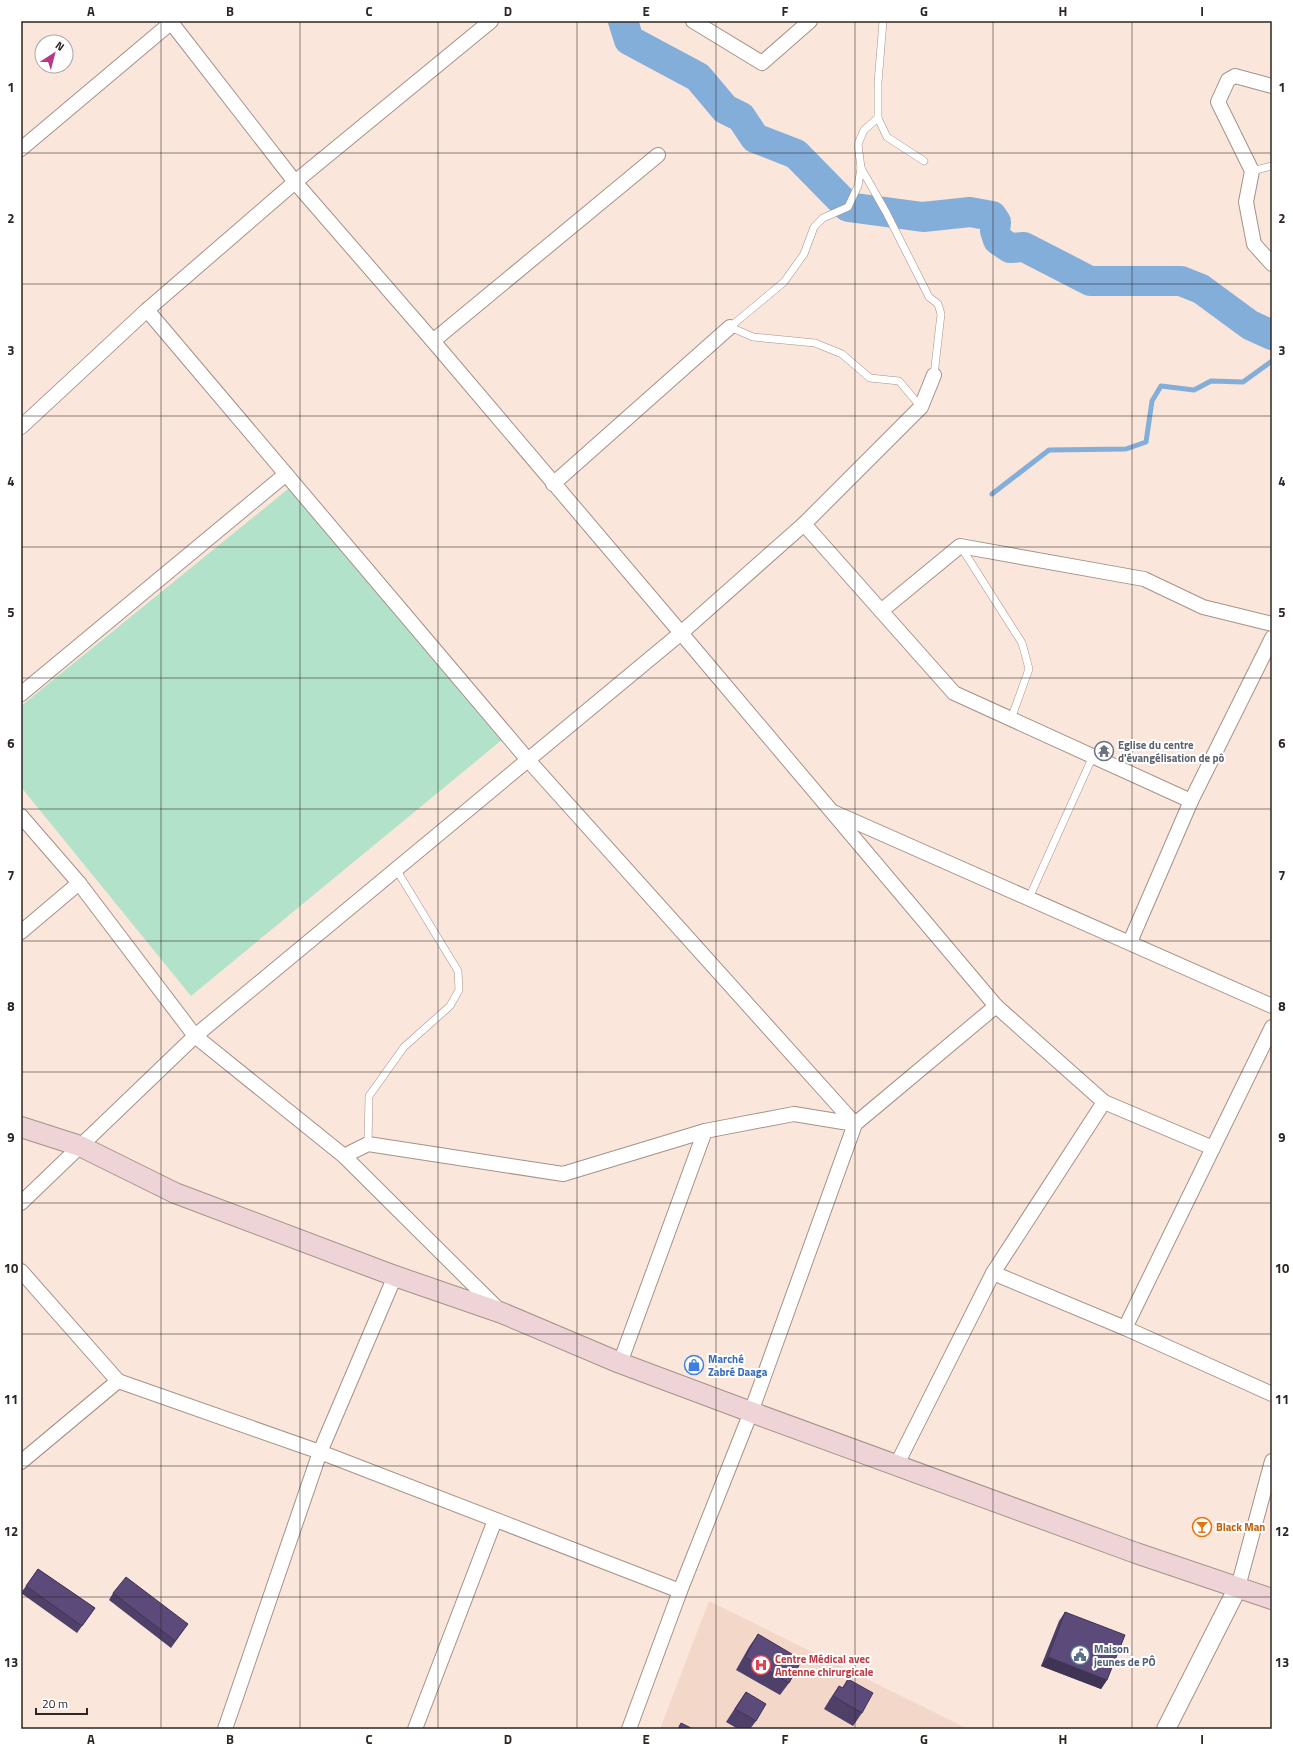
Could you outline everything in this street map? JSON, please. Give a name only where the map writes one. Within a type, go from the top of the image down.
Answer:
[{"type":"main road","points":[[21,1127],[80,1146],[175,1193],[395,1276],[502,1313],[620,1363],[1136,1552],[1272,1599]]},
{"type":"street","points":[[21,149],[171,21],[295,182],[433,341],[996,1006],[1104,1102],[1213,1148]]},
{"type":"street","points":[[21,427],[147,310],[295,182],[491,21]]},
{"type":"street","points":[[693,21],[762,63],[810,21]]},
{"type":"street","points":[[1272,86],[1235,76],[1228,80],[1218,102],[1252,171],[1246,202],[1254,244],[1272,264]]},
{"type":"street","points":[[433,341],[658,155]]},
{"type":"street","points":[[147,310],[528,760],[855,1124]]},
{"type":"street","points":[[553,484],[730,327]]},
{"type":"street","points":[[21,1203],[195,1036],[681,634],[804,524],[922,407],[934,375]]},
{"type":"street","points":[[21,694],[286,474]]},
{"type":"street","points":[[804,524],[954,693],[1191,801]]},
{"type":"street","points":[[881,611],[960,546],[1144,579],[1202,607],[1272,624]]},
{"type":"street","points":[[1130,942],[1191,801],[1272,638]]},
{"type":"street","points":[[831,811],[1272,1006]]},
{"type":"street","points":[[21,816],[79,883],[195,1036],[344,1156],[502,1313]]},
{"type":"street","points":[[21,932],[79,883]]},
{"type":"street","points":[[629,1729],[680,1591],[751,1412],[855,1124],[996,1006]]},
{"type":"street","points":[[1125,1328],[1272,1027]]},
{"type":"street","points":[[897,1464],[993,1273],[1104,1102]]},
{"type":"street","points":[[344,1156],[368,1144],[563,1174],[705,1131],[794,1114],[855,1124]]},
{"type":"street","points":[[620,1363],[705,1131]]},
{"type":"street","points":[[21,1271],[118,1381],[320,1452],[680,1591]]},
{"type":"street","points":[[993,1273],[1125,1328],[1272,1394]]},
{"type":"street","points":[[225,1729],[320,1452],[395,1276]]},
{"type":"street","points":[[21,1462],[118,1381]]},
{"type":"street","points":[[1166,1729],[1238,1587],[1272,1461]]},
{"type":"street","points":[[415,1729],[494,1520]]},
{"type":"lane","points":[[882,21],[878,84],[878,118],[887,137],[924,161]]},
{"type":"lane","points":[[878,118],[864,130],[858,144],[861,168],[858,186],[848,207],[823,218],[814,227],[804,254],[784,282],[730,327],[754,337],[815,343],[842,354],[870,378],[899,381],[922,407]]},
{"type":"lane","points":[[1252,171],[1272,166]]},
{"type":"lane","points":[[861,168],[886,212],[929,297],[938,304],[941,314],[934,375]]},
{"type":"lane","points":[[960,546],[1022,643],[1029,668],[1011,719]]},
{"type":"lane","points":[[1030,898],[1093,756]]},
{"type":"lane","points":[[368,1144],[369,1096],[404,1047],[450,1006],[459,990],[458,971],[396,870]]},
{"type":"shaded area","name":"Centre Médical avec Antenne chirurgicale","points":[[709,1601],[968,1729],[660,1729]]},
{"type":"green space","points":[[293,485],[503,739],[191,996],[21,787],[21,706]]},
{"type":"building","points":[[38,1569],[95,1608],[82,1626],[26,1586]]},
{"type":"building","points":[[126,1577],[188,1624],[175,1641],[113,1593]]},
{"type":"building","name":"Maison jeunes de PÔ","points":[[1065,1612],[1125,1635],[1107,1680],[1048,1657]]},
{"type":"building","points":[[758,1634],[802,1660],[789,1683],[745,1657]]},
{"type":"building","points":[[848,1679],[873,1693],[862,1713],[833,1696],[839,1686],[843,1688]]},
{"type":"building","points":[[746,1692],[766,1704],[756,1721],[735,1709]]},
{"type":"building","points":[[681,1723],[693,1729],[678,1729]]},
{"type":"waterway","points":[[623,21],[629,40],[698,77],[725,109],[741,117],[755,138],[796,154],[848,207],[923,217],[970,212],[992,216],[996,222],[995,231],[998,240],[1010,248],[1024,247],[1090,281],[1181,281],[1201,289],[1250,325],[1272,335]]},
{"type":"waterway","points":[[992,494],[1049,450],[1126,449],[1146,442],[1152,401],[1161,386],[1194,390],[1211,381],[1243,382],[1272,361]]},
{"type":"place","name":"Eglise du centre d'évangélisation de pô","points":[[1104,751]]},
{"type":"place","name":"Marché Zabré Daaga","points":[[694,1365]]},
{"type":"place","name":"Black Man","points":[[1202,1527]]},
{"type":"place","name":"Maison jeunes de PÔ","points":[[1080,1655]]},
{"type":"place","name":"Centre Médical avec Antenne chirurgicale","points":[[761,1665]]}]
